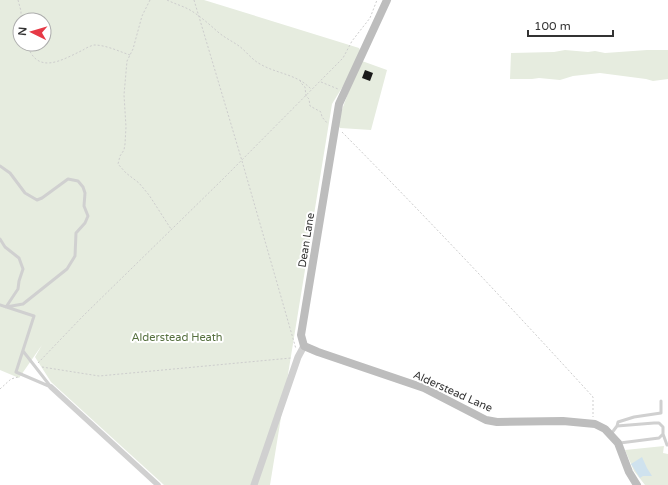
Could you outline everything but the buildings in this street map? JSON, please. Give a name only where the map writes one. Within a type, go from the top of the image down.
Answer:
[{"type":"main road","name":"Dean Lane","points":[[304,346],[301,335],[339,104],[387,0]]},
{"type":"main road","name":"Alderstead Lane","points":[[304,346],[424,388],[486,420],[497,422],[563,421],[595,424],[605,429],[618,443],[630,472],[638,485]]},
{"type":"street","points":[[254,485],[298,357],[304,346]]},
{"type":"street","points":[[51,387],[158,485]]},
{"type":"lane","points":[[0,166],[10,173],[25,193],[37,200],[68,179],[78,181],[85,193],[84,206],[88,216],[85,223],[76,233],[75,256],[67,269],[23,304],[6,307]]},
{"type":"lane","points":[[0,238],[5,247],[19,258],[23,269],[18,290],[6,307]]},
{"type":"lane","points":[[0,305],[34,316],[16,372],[51,387]]},
{"type":"lane","points":[[23,351],[51,387]]},
{"type":"lane","points":[[611,434],[618,422],[634,417],[661,413],[661,401]]},
{"type":"lane","points":[[617,426],[659,423],[663,427],[663,434],[667,445]]},
{"type":"lane","points":[[618,443],[656,439],[660,438],[663,434]]},
{"type":"path","points":[[18,0],[21,12]]},
{"type":"path","points":[[150,0],[142,16],[126,72],[124,95],[126,127],[124,150],[120,156],[118,164],[126,173],[139,183],[149,195],[172,230]]},
{"type":"path","points":[[167,0],[183,6],[199,16],[219,33],[240,47],[253,60],[271,69],[305,82],[312,90]]},
{"type":"path","points":[[35,366],[99,376],[298,357],[194,0]]},
{"type":"path","points":[[35,366],[83,316],[242,161],[343,58],[352,41],[370,18],[377,0]]},
{"type":"path","points":[[31,52],[33,57],[39,62],[51,64],[92,45],[103,46],[130,55]]},
{"type":"path","points":[[300,80],[305,88],[310,106],[321,112],[325,122],[334,129],[339,130],[401,192],[510,306],[593,397],[592,419]]},
{"type":"path","points":[[320,81],[345,92]]},
{"type":"path","points":[[0,389],[11,379],[23,375]]},
{"type":"green space","name":"Alderstead Heath","points":[[0,0],[204,0],[359,48],[362,55],[332,104],[270,485],[164,485],[51,382],[35,357],[42,345],[19,378],[0,370]]},
{"type":"green space","points":[[565,50],[588,52],[595,51],[605,53],[668,50],[668,79],[653,81],[600,73],[573,76],[560,80],[539,78],[510,79],[511,53],[554,52]]},
{"type":"green space","points":[[362,61],[387,70],[371,130],[340,128],[337,123],[356,72]]},
{"type":"green space","points":[[664,446],[663,453],[668,454],[668,485],[645,485],[634,471],[625,450]]},
{"type":"water","points":[[642,457],[652,476],[643,476],[640,478],[631,464]]}]
